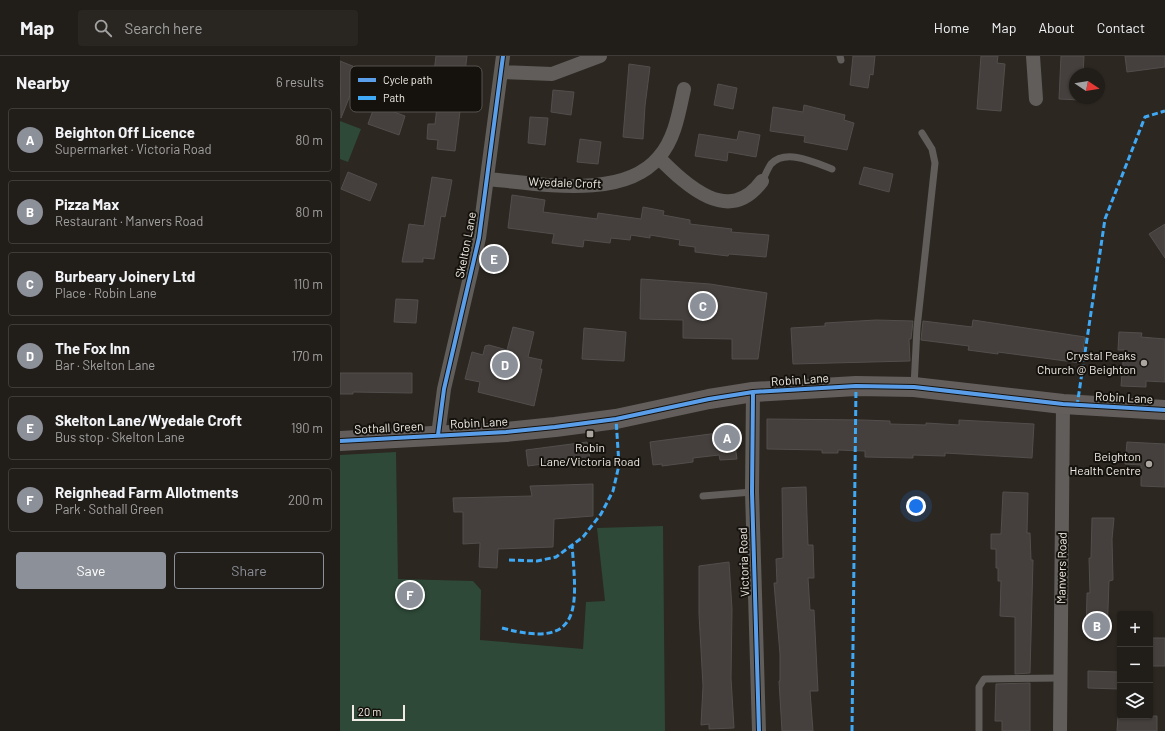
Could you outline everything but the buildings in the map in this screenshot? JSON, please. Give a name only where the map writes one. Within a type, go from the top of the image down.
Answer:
[{"type":"street","name":"Skelton Lane","points":[[438,435],[444,389],[479,238],[503,56]]},
{"type":"street","points":[[501,72],[552,74],[600,56]]},
{"type":"street","points":[[1033,56],[1036,99]]},
{"type":"street","name":"Wyedale Croft","points":[[487,179],[596,187],[627,179],[640,173],[659,158],[673,134],[684,89]]},
{"type":"street","points":[[659,158],[689,186],[701,194],[720,201],[740,200],[755,191],[762,181]]},
{"type":"street","name":"Robin Lane","points":[[438,435],[506,432],[555,427],[616,418],[708,399],[753,392],[856,386],[914,387],[1063,404],[1165,410]]},
{"type":"street","name":"Victoria Road","points":[[753,392],[752,492],[759,731]]},
{"type":"street","name":"Manvers Road","points":[[1060,731],[1063,404]]},
{"type":"street","name":"Sothall Green","points":[[340,441],[438,435]]},
{"type":"lane","points":[[914,387],[917,328],[935,163],[932,149],[922,133]]},
{"type":"lane","points":[[762,181],[772,164],[780,158],[795,158],[832,169]]},
{"type":"lane","points":[[703,496],[752,492]]},
{"type":"lane","points":[[979,731],[979,687],[984,679],[1061,678]]},
{"type":"green space","points":[[340,121],[361,129],[348,162],[340,159]]},
{"type":"green space","points":[[396,452],[398,579],[473,581],[481,590],[480,640],[583,649],[586,602],[605,601],[597,528],[663,526],[665,731],[340,731],[340,455]]},
{"type":"marked path","points":[[1077,406],[1105,219],[1145,117],[1165,111]]},
{"type":"marked path","points":[[852,731],[856,386]]},
{"type":"marked path","points":[[509,560],[537,561],[556,557],[583,537],[601,514],[613,491],[619,465],[616,419]]},
{"type":"marked path","points":[[502,628],[528,633],[548,633],[561,628],[569,618],[573,605],[575,588],[572,545]]},
{"type":"cycle path","points":[[438,435],[444,389],[479,238],[503,56]]},
{"type":"cycle path","points":[[340,441],[506,432],[555,427],[616,419],[709,399],[753,392],[856,386],[914,387],[1063,404],[1165,410]]},
{"type":"cycle path","points":[[753,392],[752,492],[759,731]]},
{"type":"place","name":"Skelton Lane/Wyedale Croft","points":[[494,259]]},
{"type":"place","name":"Burbeary Joinery Ltd","points":[[703,306]]},
{"type":"place","name":"Crystal Peaks Church @ Beighton","points":[[1144,363]]},
{"type":"place","name":"The Fox Inn","points":[[505,365]]},
{"type":"place","name":"Robin Lane/Victoria Road","points":[[590,434]]},
{"type":"place","name":"Beighton Off Licence","points":[[727,438]]},
{"type":"place","name":"Beighton Health Centre","points":[[1149,464]]},
{"type":"place","name":"Reignhead Farm Allotments","points":[[410,595]]},
{"type":"place","name":"Pizza Max","points":[[1097,626]]}]
